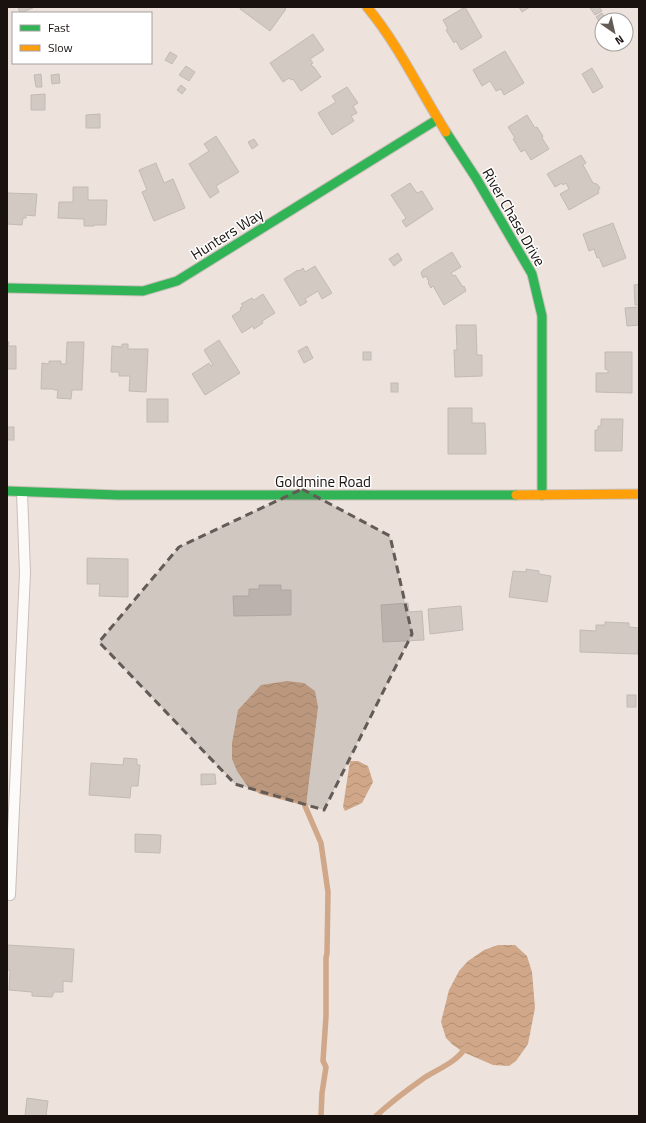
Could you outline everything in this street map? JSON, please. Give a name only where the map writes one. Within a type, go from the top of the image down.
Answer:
[{"type":"street","name":"River Chase Drive","points":[[367,7],[376,18],[476,178],[532,274],[542,316],[542,495]]},
{"type":"street","name":"Hunters Way","points":[[7,288],[143,291],[177,281],[438,119]]},
{"type":"street","name":"Goldmine Road","points":[[7,491],[118,495],[639,494]]},
{"type":"lane","points":[[10,895],[25,572],[22,492]]},
{"type":"highlighted area","points":[[302,489],[390,536],[412,634],[324,810],[235,784],[99,642],[179,547]]},
{"type":"water","points":[[287,681],[304,683],[315,691],[318,707],[306,806],[260,794],[248,787],[237,771],[232,759],[232,743],[238,710],[261,685]]},
{"type":"water","points":[[350,761],[358,761],[368,766],[373,782],[362,803],[345,811],[343,807]]},
{"type":"water","points":[[498,945],[515,945],[527,956],[532,972],[535,1008],[528,1044],[516,1061],[509,1066],[493,1065],[463,1052],[446,1038],[441,1022],[449,990],[459,971],[468,961],[484,950]]},
{"type":"building","points":[[18,7],[33,7],[23,12],[20,12]]},
{"type":"building","points":[[241,7],[283,7],[286,9],[270,31],[240,9]]},
{"type":"building","points":[[465,7],[482,37],[461,50],[456,41],[454,43],[446,30],[448,29],[443,20]]},
{"type":"building","points":[[519,7],[530,7],[522,12]]},
{"type":"building","points":[[599,7],[602,11],[594,12],[594,14],[590,8]]},
{"type":"building","points":[[313,34],[324,50],[310,59],[313,63],[311,64],[321,77],[301,91],[293,79],[291,80],[289,78],[283,82],[270,63]]},
{"type":"building","points":[[505,51],[524,83],[504,95],[501,89],[496,91],[490,81],[482,86],[473,70]]},
{"type":"building","points":[[170,52],[177,56],[172,64],[165,60]]},
{"type":"building","points":[[186,66],[195,72],[189,81],[179,75]]},
{"type":"building","points":[[592,68],[603,87],[593,93],[582,74]]},
{"type":"building","points":[[41,74],[42,87],[36,87],[34,75]]},
{"type":"building","points":[[59,74],[60,83],[52,84],[51,75]]},
{"type":"building","points":[[181,85],[186,89],[182,94],[177,90]]},
{"type":"building","points":[[347,87],[358,103],[353,106],[357,113],[351,116],[354,121],[332,135],[318,113],[336,102],[332,96]]},
{"type":"building","points":[[45,94],[45,110],[31,110],[31,95]]},
{"type":"building","points":[[100,114],[100,128],[86,128],[86,115]]},
{"type":"building","points":[[527,115],[535,128],[537,127],[543,136],[542,138],[549,149],[531,160],[525,150],[521,152],[508,127]]},
{"type":"building","points":[[216,136],[239,172],[216,186],[219,192],[210,198],[189,164],[209,151],[204,144]]},
{"type":"building","points":[[254,139],[258,145],[252,149],[248,142]]},
{"type":"building","points":[[581,155],[586,163],[583,165],[593,183],[597,184],[600,188],[598,191],[599,193],[569,210],[560,194],[569,189],[566,183],[563,185],[562,183],[555,187],[547,174]]},
{"type":"building","points":[[156,163],[164,183],[173,179],[185,208],[154,221],[142,192],[147,190],[139,170]]},
{"type":"building","points":[[410,183],[417,193],[422,191],[433,209],[406,227],[402,221],[406,218],[391,195]]},
{"type":"building","points":[[73,187],[88,187],[88,200],[107,200],[106,225],[84,226],[84,219],[58,218],[59,202],[73,202]]},
{"type":"building","points":[[7,193],[37,194],[35,216],[26,215],[26,218],[23,218],[22,225],[7,224]]},
{"type":"building","points":[[613,223],[626,258],[603,267],[599,257],[597,258],[594,249],[589,251],[583,234]]},
{"type":"building","points":[[452,252],[461,267],[451,273],[453,276],[455,275],[466,291],[444,305],[433,286],[431,288],[426,276],[423,278],[421,273],[423,270]]},
{"type":"building","points":[[398,253],[402,260],[394,266],[389,259]]},
{"type":"building","points":[[315,266],[332,293],[322,299],[318,291],[305,299],[307,302],[300,306],[284,279],[298,270],[299,271],[303,268],[305,272]]},
{"type":"building","points":[[639,284],[639,305],[635,305],[634,285]]},
{"type":"building","points":[[263,294],[275,313],[262,321],[263,323],[254,329],[253,326],[242,333],[232,316],[241,310],[240,308],[243,306],[241,304],[252,298],[254,300]]},
{"type":"building","points":[[639,307],[639,325],[627,326],[625,308]]},
{"type":"building","points":[[456,325],[476,325],[477,355],[482,355],[482,376],[455,377],[454,350],[457,350]]},
{"type":"building","points":[[219,340],[240,373],[205,395],[192,374],[209,363],[211,366],[213,365],[204,350]]},
{"type":"building","points":[[7,342],[9,342],[8,346],[16,346],[16,369],[7,369]]},
{"type":"building","points":[[67,342],[84,342],[82,390],[72,390],[71,399],[57,398],[58,390],[41,389],[42,363],[49,364],[49,361],[61,361],[61,364],[66,364]]},
{"type":"building","points":[[122,344],[128,344],[128,349],[148,349],[146,392],[129,391],[130,376],[119,376],[119,372],[111,372],[112,346],[122,347]]},
{"type":"building","points":[[307,346],[313,358],[304,363],[298,351]]},
{"type":"building","points":[[363,352],[371,352],[371,360],[363,360]]},
{"type":"building","points":[[605,352],[632,352],[632,393],[596,392],[596,373],[608,373],[608,370],[605,369]]},
{"type":"building","points":[[391,383],[398,383],[398,392],[391,392]]},
{"type":"building","points":[[147,399],[168,399],[168,422],[147,422]]},
{"type":"building","points":[[448,408],[472,408],[472,423],[485,423],[486,454],[448,454]]},
{"type":"building","points":[[601,419],[623,419],[622,451],[595,451],[595,430],[598,430],[598,426],[601,426]]},
{"type":"building","points":[[7,427],[14,427],[14,440],[7,440]]},
{"type":"building","points":[[87,558],[128,559],[128,597],[99,596],[100,584],[87,584]]},
{"type":"building","points":[[526,569],[539,571],[539,574],[551,576],[547,602],[509,597],[513,571],[526,572]]},
{"type":"building","points":[[259,585],[281,585],[281,590],[291,590],[291,615],[234,616],[233,596],[249,596],[249,589],[259,589]]},
{"type":"building","points":[[408,603],[409,612],[422,611],[424,640],[383,642],[381,605]]},
{"type":"building","points":[[461,606],[463,630],[430,634],[428,609]]},
{"type":"building","points":[[605,622],[629,623],[629,627],[639,628],[638,654],[580,652],[580,630],[596,631],[596,625],[605,625]]},
{"type":"building","points":[[627,695],[636,695],[636,707],[627,707]]},
{"type":"building","points":[[124,758],[137,759],[137,765],[140,765],[138,786],[131,786],[130,798],[89,795],[91,763],[123,765]]},
{"type":"building","points":[[201,774],[215,774],[216,784],[201,785]]},
{"type":"building","points":[[135,834],[161,835],[160,853],[135,852]]},
{"type":"building","points":[[7,945],[74,949],[72,982],[63,981],[63,992],[54,992],[52,997],[32,996],[32,992],[9,990],[10,970],[7,970]]},
{"type":"building","points":[[27,1098],[48,1101],[46,1116],[25,1116]]},
{"type":"waterway","points":[[302,799],[321,843],[328,892],[326,1016],[323,1061],[326,1067],[322,1093],[321,1116]]},
{"type":"waterway","points":[[376,1116],[393,1101],[424,1078],[458,1057],[466,1047]]},
{"type":"traffic: fast","points":[[7,288],[143,291],[177,281],[438,119]]},
{"type":"traffic: fast","points":[[446,132],[476,178],[532,274],[542,316],[542,495]]},
{"type":"traffic: fast","points":[[7,491],[118,495],[516,495]]},
{"type":"traffic: slow","points":[[367,7],[389,36],[446,132]]},
{"type":"traffic: slow","points":[[516,495],[639,494]]}]
